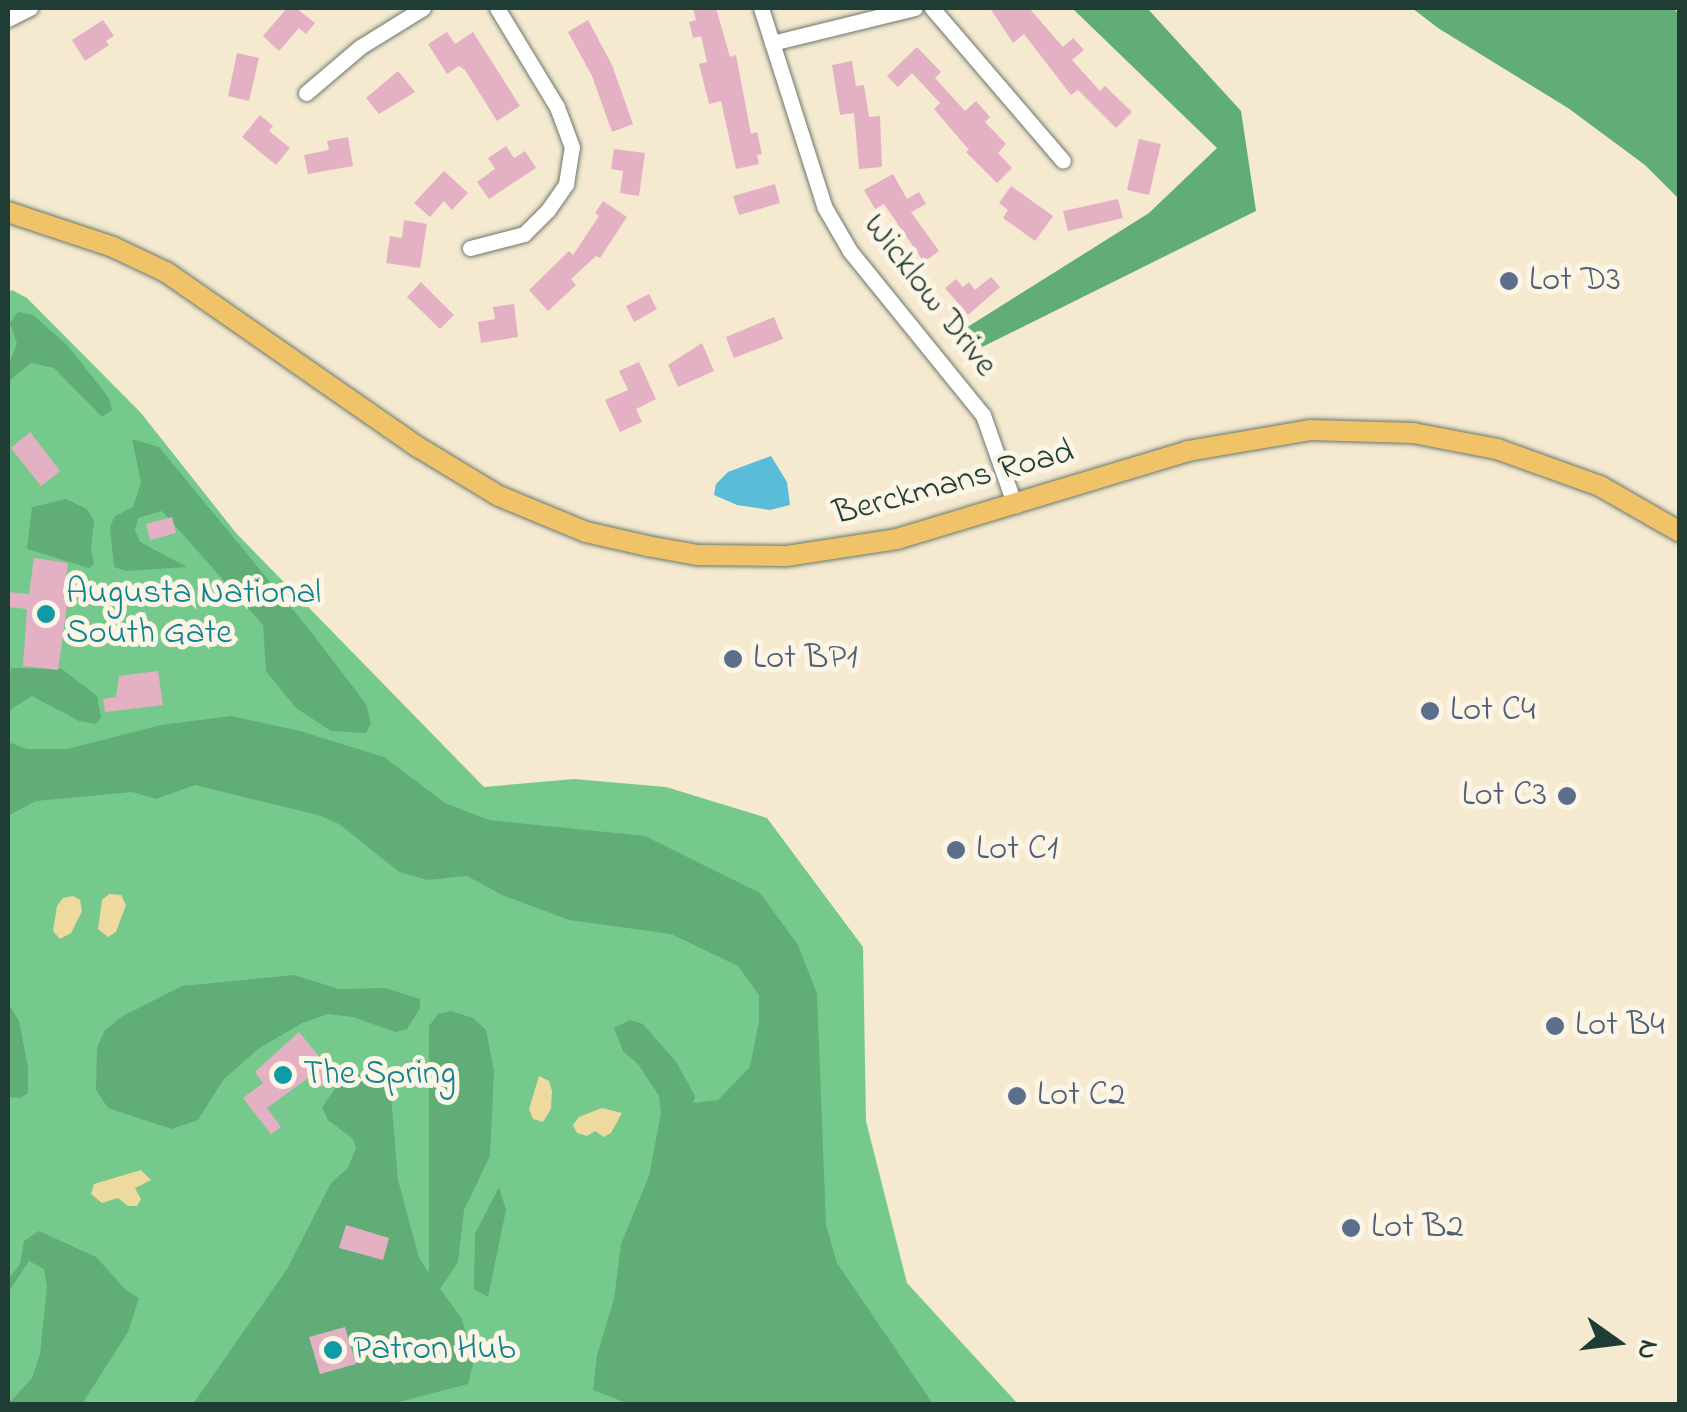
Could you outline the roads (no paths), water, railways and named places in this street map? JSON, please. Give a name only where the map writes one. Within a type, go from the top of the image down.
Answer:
[{"type":"main road","name":"Berckmans Road","points":[[8,212],[112,247],[166,272],[418,448],[499,496],[586,532],[698,554],[786,556],[897,539],[1220,443],[1282,432],[1364,430],[1442,437],[1521,456],[1600,486],[1680,532]]},
{"type":"street","points":[[8,18],[30,8]]},
{"type":"street","points":[[306,94],[360,47],[424,8]]},
{"type":"street","points":[[470,248],[524,234],[566,184],[572,146],[557,108],[497,8]]},
{"type":"street","name":"Wicklow Drive","points":[[761,8],[825,208],[850,251],[983,415],[1015,506]]},
{"type":"street","points":[[772,44],[915,8]]},
{"type":"street","points":[[932,8],[1063,161]]},
{"type":"water","points":[[771,456],[787,482],[790,505],[770,510],[737,505],[714,495],[716,484],[728,472]]},
{"type":"place","name":"Lot D3","points":[[1509,281]]},
{"type":"place","name":"Augusta National South Gate","points":[[46,614]]},
{"type":"place","name":"Lot BP1","points":[[733,659]]},
{"type":"place","name":"Lot C4","points":[[1430,711]]},
{"type":"place","name":"Lot C3","points":[[1567,796]]},
{"type":"place","name":"Lot C1","points":[[956,850]]},
{"type":"place","name":"Lot B4","points":[[1555,1026]]},
{"type":"place","name":"The Spring","points":[[283,1075]]},
{"type":"place","name":"Lot C2","points":[[1017,1096]]},
{"type":"place","name":"Lot B2","points":[[1351,1228]]},
{"type":"place","name":"Patron Hub","points":[[333,1350]]}]
